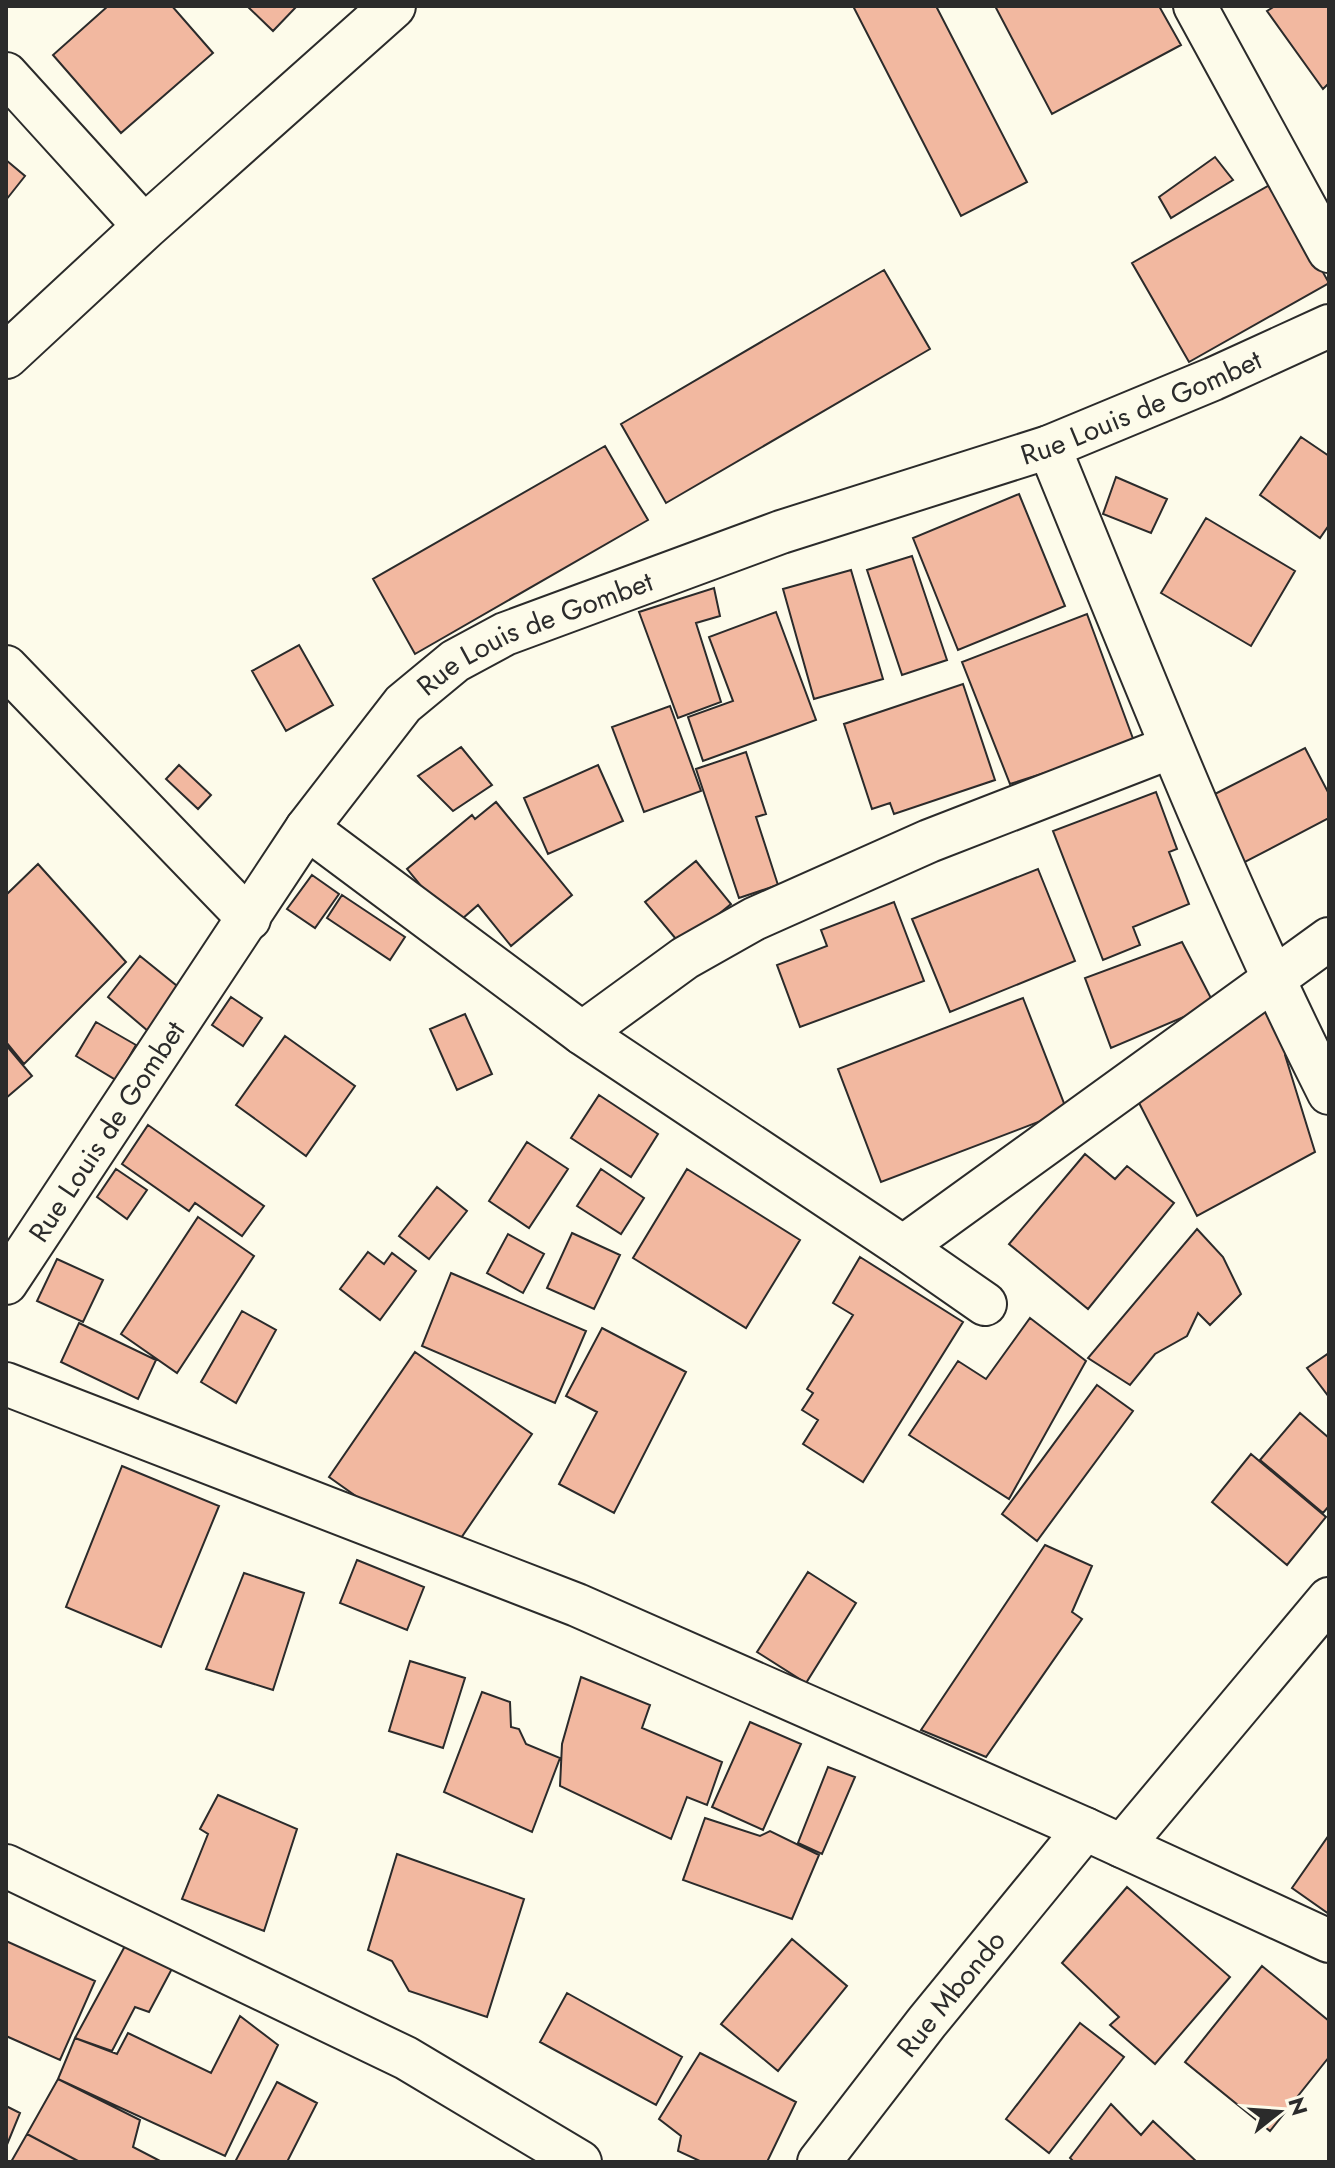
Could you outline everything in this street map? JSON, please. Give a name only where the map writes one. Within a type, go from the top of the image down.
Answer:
[{"type":"highway","points":[[6,356],[145,227],[393,6]]},
{"type":"street","points":[[1195,6],[1329,251]]},
{"type":"street","points":[[6,74],[145,227]]},
{"type":"street","name":"Rue Louis de Gombet","points":[[6,1283],[307,828],[403,704],[455,661],[505,634],[781,532],[1049,447],[1213,379],[1329,326]]},
{"type":"street","points":[[1049,447],[1171,747],[1272,981],[1329,1093]]},
{"type":"street","points":[[6,667],[249,919]]},
{"type":"street","points":[[582,1033],[685,958],[754,919],[929,841],[1171,747]]},
{"type":"street","points":[[307,828],[582,1033],[985,1304]]},
{"type":"street","points":[[903,1247],[1329,939]]},
{"type":"street","points":[[7,1389],[577,1605],[1329,1941]]},
{"type":"street","name":"Rue Mbondo","points":[[819,2162],[927,2022],[1329,1599]]},
{"type":"street","points":[[6,1866],[406,2058],[580,2162]]},
{"type":"building","points":[[108,6],[172,6],[213,53],[121,133],[53,55]]},
{"type":"building","points":[[247,6],[297,6],[273,31]]},
{"type":"building","points":[[853,6],[936,6],[1027,182],[961,216]]},
{"type":"building","points":[[995,6],[1159,6],[1181,45],[1052,114]]},
{"type":"building","points":[[1275,6],[1329,6],[1329,83],[1323,89],[1267,11]]},
{"type":"building","points":[[1215,157],[1233,180],[1171,218],[1159,197]]},
{"type":"building","points":[[6,160],[25,176],[6,200]]},
{"type":"building","points":[[1273,183],[1329,283],[1189,362],[1132,263]]},
{"type":"building","points":[[884,270],[930,349],[666,503],[621,424]]},
{"type":"building","points":[[1301,437],[1329,456],[1329,525],[1320,538],[1260,495]]},
{"type":"building","points":[[605,446],[648,520],[415,654],[373,579]]},
{"type":"building","points":[[1116,477],[1167,499],[1151,533],[1103,514]]},
{"type":"building","points":[[1019,494],[1065,606],[958,650],[913,538]]},
{"type":"building","points":[[1206,518],[1295,571],[1251,646],[1161,593]]},
{"type":"building","points":[[912,556],[947,660],[902,675],[867,570]]},
{"type":"building","points":[[851,570],[883,679],[814,699],[783,589]]},
{"type":"building","points":[[714,588],[720,616],[696,623],[721,702],[678,718],[639,612]]},
{"type":"building","points":[[776,612],[816,720],[703,761],[688,717],[733,701],[709,637]]},
{"type":"building","points":[[1087,614],[1135,744],[1010,784],[962,662]]},
{"type":"building","points":[[299,645],[333,705],[286,731],[252,671]]},
{"type":"building","points":[[963,684],[995,780],[894,814],[890,803],[872,809],[844,724]]},
{"type":"building","points":[[670,706],[701,791],[644,812],[612,727]]},
{"type":"building","points":[[461,747],[492,785],[453,811],[418,776]]},
{"type":"building","points":[[1305,748],[1329,794],[1329,818],[1243,863],[1209,797]]},
{"type":"building","points":[[746,752],[766,814],[756,817],[778,885],[739,898],[696,769]]},
{"type":"building","points":[[179,765],[211,795],[198,809],[166,779]]},
{"type":"building","points":[[598,765],[623,821],[548,854],[524,798]]},
{"type":"building","points":[[1156,792],[1177,849],[1169,852],[1189,904],[1133,927],[1140,945],[1103,960],[1053,831]]},
{"type":"building","points":[[496,802],[572,895],[511,946],[478,905],[454,926],[407,869],[472,815],[475,819]]},
{"type":"building","points":[[696,861],[731,904],[681,945],[645,902]]},
{"type":"building","points":[[38,864],[126,962],[24,1064],[6,1042],[6,895]]},
{"type":"building","points":[[1038,869],[1075,961],[950,1012],[912,919]]},
{"type":"building","points":[[312,875],[339,894],[315,928],[287,909]]},
{"type":"building","points":[[342,895],[405,937],[390,960],[327,918]]},
{"type":"building","points":[[894,902],[924,981],[800,1027],[777,965],[827,946],[821,930]]},
{"type":"building","points":[[1182,942],[1214,1004],[1111,1048],[1085,978]]},
{"type":"building","points":[[140,956],[182,990],[148,1031],[108,997]]},
{"type":"building","points":[[231,997],[262,1018],[243,1046],[212,1025]]},
{"type":"building","points":[[1023,998],[1067,1111],[881,1182],[838,1069]]},
{"type":"building","points":[[1266,1000],[1292,1045],[1285,1055],[1315,1152],[1197,1216],[1136,1097]]},
{"type":"building","points":[[465,1014],[492,1074],[457,1090],[430,1029]]},
{"type":"building","points":[[96,1022],[136,1045],[116,1080],[76,1056]]},
{"type":"building","points":[[285,1036],[355,1086],[306,1156],[236,1105]]},
{"type":"building","points":[[6,1045],[32,1076],[6,1098]]},
{"type":"building","points":[[599,1095],[658,1134],[631,1177],[571,1138]]},
{"type":"building","points":[[148,1125],[264,1206],[242,1236],[195,1203],[189,1211],[122,1164]]},
{"type":"building","points":[[527,1142],[568,1169],[529,1228],[489,1201]]},
{"type":"building","points":[[1085,1154],[1115,1179],[1127,1166],[1174,1203],[1088,1309],[1009,1244]]},
{"type":"building","points":[[116,1169],[147,1190],[127,1219],[97,1197]]},
{"type":"building","points":[[601,1169],[644,1198],[621,1234],[577,1206]]},
{"type":"building","points":[[687,1169],[800,1240],[746,1328],[633,1258]]},
{"type":"building","points":[[437,1187],[467,1211],[429,1259],[399,1236]]},
{"type":"building","points":[[198,1217],[254,1256],[177,1373],[121,1334]]},
{"type":"building","points":[[1197,1229],[1223,1257],[1241,1294],[1210,1325],[1198,1313],[1187,1336],[1155,1354],[1130,1385],[1088,1358]]},
{"type":"building","points":[[572,1233],[620,1255],[594,1309],[547,1288]]},
{"type":"building","points":[[508,1234],[544,1254],[523,1293],[487,1273]]},
{"type":"building","points":[[368,1252],[384,1264],[392,1253],[416,1271],[380,1320],[340,1289]]},
{"type":"building","points":[[860,1257],[963,1322],[863,1482],[803,1444],[818,1420],[802,1410],[813,1393],[807,1389],[853,1315],[833,1303]]},
{"type":"building","points":[[57,1259],[103,1280],[83,1322],[37,1301]]},
{"type":"building","points":[[451,1273],[586,1331],[555,1403],[422,1346]]},
{"type":"building","points":[[242,1311],[276,1330],[236,1403],[201,1382]]},
{"type":"building","points":[[1030,1318],[1086,1361],[1009,1499],[909,1435],[958,1361],[986,1379]]},
{"type":"building","points":[[79,1323],[156,1360],[138,1399],[61,1362]]},
{"type":"building","points":[[602,1328],[686,1372],[614,1513],[559,1484],[597,1412],[566,1396]]},
{"type":"building","points":[[415,1352],[532,1434],[446,1560],[329,1477]]},
{"type":"building","points":[[1329,1353],[1329,1397],[1307,1368]]},
{"type":"building","points":[[1097,1385],[1133,1411],[1037,1541],[1002,1514]]},
{"type":"building","points":[[1300,1413],[1329,1438],[1329,1506],[1323,1513],[1260,1460]]},
{"type":"building","points":[[1251,1454],[1326,1517],[1287,1565],[1212,1502]]},
{"type":"building","points":[[122,1466],[219,1506],[161,1647],[66,1607]]},
{"type":"building","points":[[1045,1545],[1092,1566],[1072,1612],[1082,1619],[986,1757],[921,1730]]},
{"type":"building","points":[[357,1560],[424,1587],[407,1630],[340,1603]]},
{"type":"building","points":[[808,1572],[856,1603],[806,1683],[757,1652]]},
{"type":"building","points":[[244,1573],[304,1593],[273,1690],[206,1669]]},
{"type":"building","points":[[410,1661],[465,1678],[443,1748],[389,1731]]},
{"type":"building","points":[[581,1677],[650,1705],[642,1728],[722,1762],[707,1805],[687,1797],[671,1839],[560,1786],[562,1744]]},
{"type":"building","points":[[482,1692],[510,1702],[511,1727],[519,1729],[526,1744],[560,1758],[532,1832],[444,1792]]},
{"type":"building","points":[[750,1722],[801,1744],[763,1830],[712,1807]]},
{"type":"building","points":[[828,1767],[855,1777],[822,1854],[798,1843]]},
{"type":"building","points":[[218,1795],[297,1829],[264,1931],[182,1899],[208,1834],[200,1829]]},
{"type":"building","points":[[705,1818],[760,1836],[770,1831],[819,1855],[792,1919],[683,1880]]},
{"type":"building","points":[[1329,1835],[1329,1914],[1292,1888]]},
{"type":"building","points":[[397,1854],[524,1899],[487,2017],[409,1991],[392,1961],[368,1950]]},
{"type":"building","points":[[1127,1887],[1230,1977],[1155,2064],[1110,2025],[1119,2017],[1062,1963]]},
{"type":"building","points":[[131,1935],[175,1963],[149,2012],[135,2007],[112,2051],[75,2038]]},
{"type":"building","points":[[792,1939],[847,1986],[778,2071],[721,2024]]},
{"type":"building","points":[[6,1941],[95,1981],[60,2060],[6,2036]]},
{"type":"building","points":[[1262,1966],[1329,2021],[1329,2057],[1270,2131],[1185,2062]]},
{"type":"building","points":[[567,1993],[682,2057],[656,2105],[540,2042]]},
{"type":"building","points":[[240,2016],[278,2045],[225,2156],[58,2079],[75,2038],[117,2054],[128,2033],[211,2073]]},
{"type":"building","points":[[1080,2023],[1124,2057],[1049,2153],[1006,2119]]},
{"type":"building","points":[[700,2053],[796,2102],[767,2162],[702,2162],[678,2151],[681,2136],[659,2119]]},
{"type":"building","points":[[58,2079],[140,2120],[133,2147],[162,2162],[80,2162],[27,2134]]},
{"type":"building","points":[[277,2082],[317,2103],[287,2162],[235,2162]]},
{"type":"building","points":[[1111,2104],[1141,2135],[1153,2121],[1197,2162],[1074,2162],[1070,2158]]},
{"type":"building","points":[[6,2106],[20,2113],[6,2147]]},
{"type":"building","points":[[27,2134],[80,2162],[11,2162]]}]
